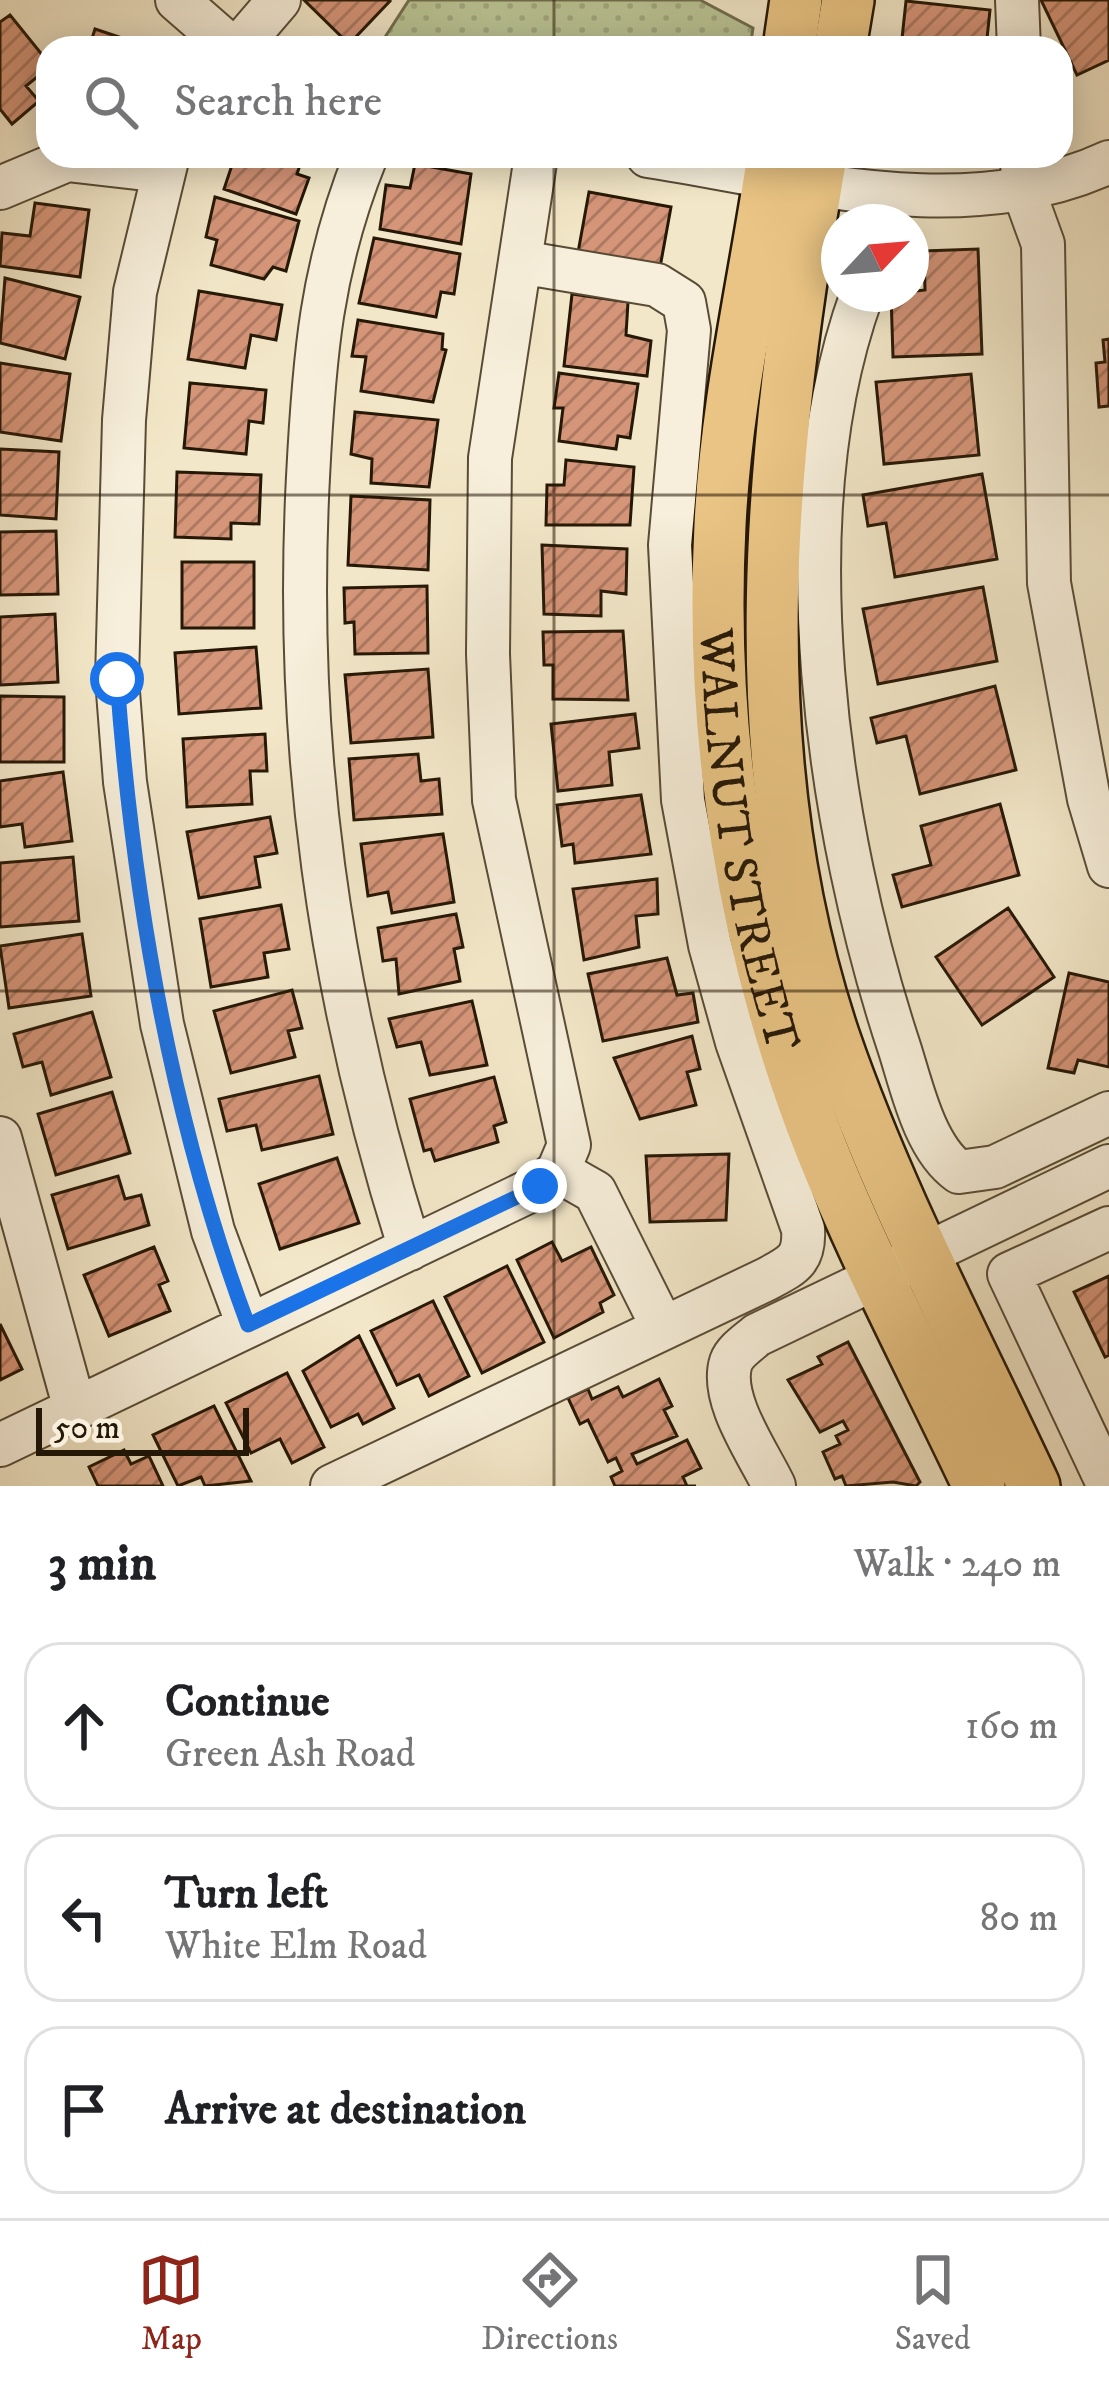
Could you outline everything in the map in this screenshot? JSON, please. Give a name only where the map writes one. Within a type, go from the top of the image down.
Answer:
[{"type":"main road","points":[[791,36],[796,0]]},
{"type":"main road","points":[[842,36],[848,0]]},
{"type":"main road","name":"WALNUT STREET","points":[[795,168],[768,624],[794,888],[821,994],[867,1129],[1034,1486]]},
{"type":"main road","name":"WALNUT STREET","points":[[795,168],[727,430],[718,632],[728,790],[740,873],[788,1053],[821,1148],[979,1486]]},
{"type":"street","points":[[177,0],[220,36]]},
{"type":"street","points":[[246,36],[279,0]]},
{"type":"street","points":[[1017,0],[1018,36]]},
{"type":"street","points":[[1073,167],[1109,162]]},
{"type":"street","points":[[0,188],[48,168]]},
{"type":"street","points":[[165,168],[135,292],[124,420],[120,720],[162,1024],[213,1231],[248,1325]]},
{"type":"street","points":[[361,168],[336,230],[314,350],[301,609],[317,850],[329,923],[351,1045],[410,1249]]},
{"type":"street","points":[[0,1445],[540,1186],[558,1171],[569,1144],[494,800],[490,716],[490,458],[534,168]]},
{"type":"street","points":[[798,168],[888,204]]},
{"type":"street","points":[[917,204],[1023,173],[1062,168]]},
{"type":"street","points":[[1023,173],[1043,244],[1049,583],[1089,800],[1109,866]]},
{"type":"street","points":[[332,1486],[797,1263],[804,1251],[802,1229],[737,1042],[710,945],[683,800],[670,545],[688,330],[684,302],[657,285],[520,262]]},
{"type":"street","points":[[858,312],[829,431],[824,645],[839,813],[876,980],[934,1142],[959,1172],[995,1167],[1109,1113]]},
{"type":"street","points":[[0,1138],[75,1409]]},
{"type":"street","points":[[774,1486],[731,1395],[731,1362],[757,1335],[1109,1166]]},
{"type":"street","points":[[558,1171],[595,1192],[662,1326]]},
{"type":"street","points":[[1109,1228],[1009,1274],[1109,1486]]},
{"type":"green space","points":[[409,0],[700,0],[753,28],[752,36],[386,36]]},
{"type":"building","points":[[304,0],[390,1],[357,36],[341,36]]},
{"type":"building","points":[[1041,0],[1109,0],[1109,60],[1077,75],[1073,36],[1058,36]]},
{"type":"building","points":[[906,1],[990,10],[987,36],[902,36]]},
{"type":"building","points":[[10,15],[36,47],[36,78],[26,86],[36,104],[12,124],[0,109],[0,22]]},
{"type":"building","points":[[231,168],[299,168],[297,174],[309,178],[296,214],[224,189]]},
{"type":"building","points":[[414,168],[471,174],[461,244],[380,229],[386,185],[410,188]]},
{"type":"building","points":[[589,192],[671,207],[659,273],[577,258]]},
{"type":"building","points":[[215,197],[299,221],[286,271],[273,267],[264,279],[211,265],[217,240],[206,237]]},
{"type":"building","points":[[35,203],[89,210],[80,277],[0,266],[2,233],[30,236]]},
{"type":"building","points":[[374,238],[460,254],[454,294],[441,292],[436,317],[359,303]]},
{"type":"building","points":[[978,249],[982,354],[893,357],[892,312],[929,312],[929,251]]},
{"type":"building","points":[[5,278],[80,297],[65,359],[0,343]]},
{"type":"building","points":[[199,291],[282,305],[276,340],[251,335],[245,368],[188,359]]},
{"type":"building","points":[[572,294],[628,302],[626,335],[651,341],[647,376],[564,366]]},
{"type":"building","points":[[358,320],[443,334],[442,349],[446,350],[433,402],[361,391],[366,357],[352,356]]},
{"type":"building","points":[[1109,339],[1109,406],[1099,407],[1096,363],[1105,362],[1103,340]]},
{"type":"building","points":[[0,363],[70,374],[61,441],[0,432]]},
{"type":"building","points":[[559,373],[638,384],[630,438],[618,436],[616,449],[559,441],[563,408],[554,408]]},
{"type":"building","points":[[971,374],[979,455],[884,464],[876,382]]},
{"type":"building","points":[[190,383],[266,390],[263,423],[249,421],[246,454],[184,448]]},
{"type":"building","points":[[355,412],[438,420],[429,487],[371,483],[372,459],[351,454]]},
{"type":"building","points":[[0,449],[59,452],[56,519],[0,515]]},
{"type":"building","points":[[566,460],[634,467],[630,525],[546,525],[547,485],[564,485]]},
{"type":"building","points":[[177,472],[261,475],[259,524],[231,523],[231,539],[175,537]]},
{"type":"building","points":[[982,474],[997,559],[895,577],[886,523],[868,526],[863,495]]},
{"type":"building","points":[[351,496],[430,500],[428,570],[348,565]]},
{"type":"building","points":[[56,531],[58,594],[0,595],[0,532]]},
{"type":"building","points":[[542,545],[627,549],[626,594],[601,591],[601,616],[544,614]]},
{"type":"building","points":[[182,562],[254,562],[254,628],[182,628]]},
{"type":"building","points":[[427,586],[428,653],[355,654],[354,622],[345,623],[344,588]]},
{"type":"building","points":[[983,587],[997,661],[878,684],[863,609]]},
{"type":"building","points":[[55,614],[58,682],[0,685],[0,617]]},
{"type":"building","points":[[623,631],[628,700],[553,699],[553,665],[544,665],[543,632]]},
{"type":"building","points":[[256,647],[261,708],[179,714],[175,653]]},
{"type":"building","points":[[428,669],[433,737],[351,743],[345,675]]},
{"type":"building","points":[[995,686],[1016,770],[920,794],[906,736],[877,743],[871,718]]},
{"type":"building","points":[[0,696],[64,697],[64,762],[0,762]]},
{"type":"building","points":[[635,714],[639,748],[609,752],[612,785],[558,791],[551,724]]},
{"type":"building","points":[[265,734],[267,771],[250,771],[252,804],[187,807],[183,739]]},
{"type":"building","points":[[418,754],[421,781],[439,779],[442,814],[354,820],[349,759]]},
{"type":"building","points":[[63,772],[72,841],[25,847],[22,824],[0,827],[0,781]]},
{"type":"building","points":[[641,795],[651,854],[575,863],[573,844],[562,846],[557,805]]},
{"type":"building","points":[[1000,804],[1019,875],[902,907],[893,875],[931,865],[921,826]]},
{"type":"building","points":[[270,817],[277,853],[255,857],[260,887],[199,898],[187,832]]},
{"type":"building","points":[[443,834],[454,902],[392,913],[388,892],[368,896],[361,844]]},
{"type":"building","points":[[73,857],[79,921],[0,927],[0,863]]},
{"type":"building","points":[[657,879],[658,914],[636,916],[639,947],[584,960],[573,889]]},
{"type":"building","points":[[281,905],[289,949],[264,953],[268,977],[211,987],[200,919]]},
{"type":"building","points":[[1008,908],[1054,977],[982,1025],[936,957]]},
{"type":"building","points":[[456,914],[463,947],[454,949],[460,981],[399,994],[396,959],[383,961],[378,928]]},
{"type":"building","points":[[82,934],[91,996],[9,1008],[0,946]]},
{"type":"building","points":[[667,958],[677,995],[693,993],[698,1022],[603,1041],[588,974]]},
{"type":"building","points":[[1069,973],[1109,982],[1109,1067],[1078,1060],[1074,1073],[1048,1068]]},
{"type":"building","points":[[292,990],[302,1028],[288,1031],[295,1057],[231,1073],[214,1011]]},
{"type":"building","points":[[472,1001],[487,1065],[430,1075],[421,1042],[397,1047],[389,1019]]},
{"type":"building","points":[[92,1012],[111,1077],[51,1095],[42,1062],[23,1067],[14,1034]]},
{"type":"building","points":[[692,1036],[700,1069],[687,1072],[696,1105],[640,1119],[614,1058]]},
{"type":"building","points":[[319,1076],[333,1134],[262,1150],[256,1125],[227,1131],[219,1099]]},
{"type":"building","points":[[494,1077],[506,1122],[494,1126],[498,1142],[435,1161],[431,1149],[424,1151],[410,1099]]},
{"type":"building","points":[[112,1092],[130,1153],[56,1175],[38,1114]]},
{"type":"building","points":[[729,1154],[726,1220],[650,1222],[646,1156]]},
{"type":"building","points":[[337,1158],[359,1223],[280,1249],[259,1184]]},
{"type":"building","points":[[118,1176],[125,1199],[141,1195],[149,1225],[68,1249],[52,1195]]},
{"type":"building","points":[[552,1242],[562,1261],[591,1247],[614,1295],[600,1303],[603,1312],[554,1338],[517,1260]]},
{"type":"building","points":[[154,1247],[168,1281],[159,1285],[170,1311],[109,1336],[84,1275]]},
{"type":"building","points":[[507,1266],[544,1342],[482,1373],[445,1297]]},
{"type":"building","points":[[1109,1276],[1109,1355],[1105,1357],[1074,1292]]},
{"type":"building","points":[[433,1301],[469,1376],[429,1396],[419,1375],[397,1385],[371,1331]]},
{"type":"building","points":[[0,1324],[22,1369],[0,1380]]},
{"type":"building","points":[[359,1336],[394,1408],[363,1424],[358,1414],[331,1427],[303,1371]]},
{"type":"building","points":[[848,1342],[920,1482],[916,1486],[893,1482],[846,1486],[842,1476],[835,1479],[823,1452],[840,1444],[836,1436],[848,1430],[843,1421],[820,1432],[788,1380],[822,1364],[818,1357]]},
{"type":"building","points":[[287,1373],[324,1447],[292,1463],[280,1439],[251,1453],[226,1403]]},
{"type":"building","points":[[659,1379],[672,1406],[664,1410],[677,1436],[632,1454],[637,1464],[687,1440],[701,1468],[683,1477],[687,1486],[615,1486],[611,1477],[622,1471],[616,1458],[608,1462],[588,1420],[580,1424],[568,1398],[588,1389],[592,1399],[618,1387],[623,1397]]},
{"type":"building","points":[[214,1406],[251,1481],[205,1486],[201,1477],[178,1486],[153,1435]]},
{"type":"building","points":[[124,1450],[131,1464],[149,1456],[163,1486],[98,1486],[89,1467]]},
{"type":"route","points":[[117,679],[124,782],[162,1024],[213,1231],[248,1325],[540,1186]]}]
